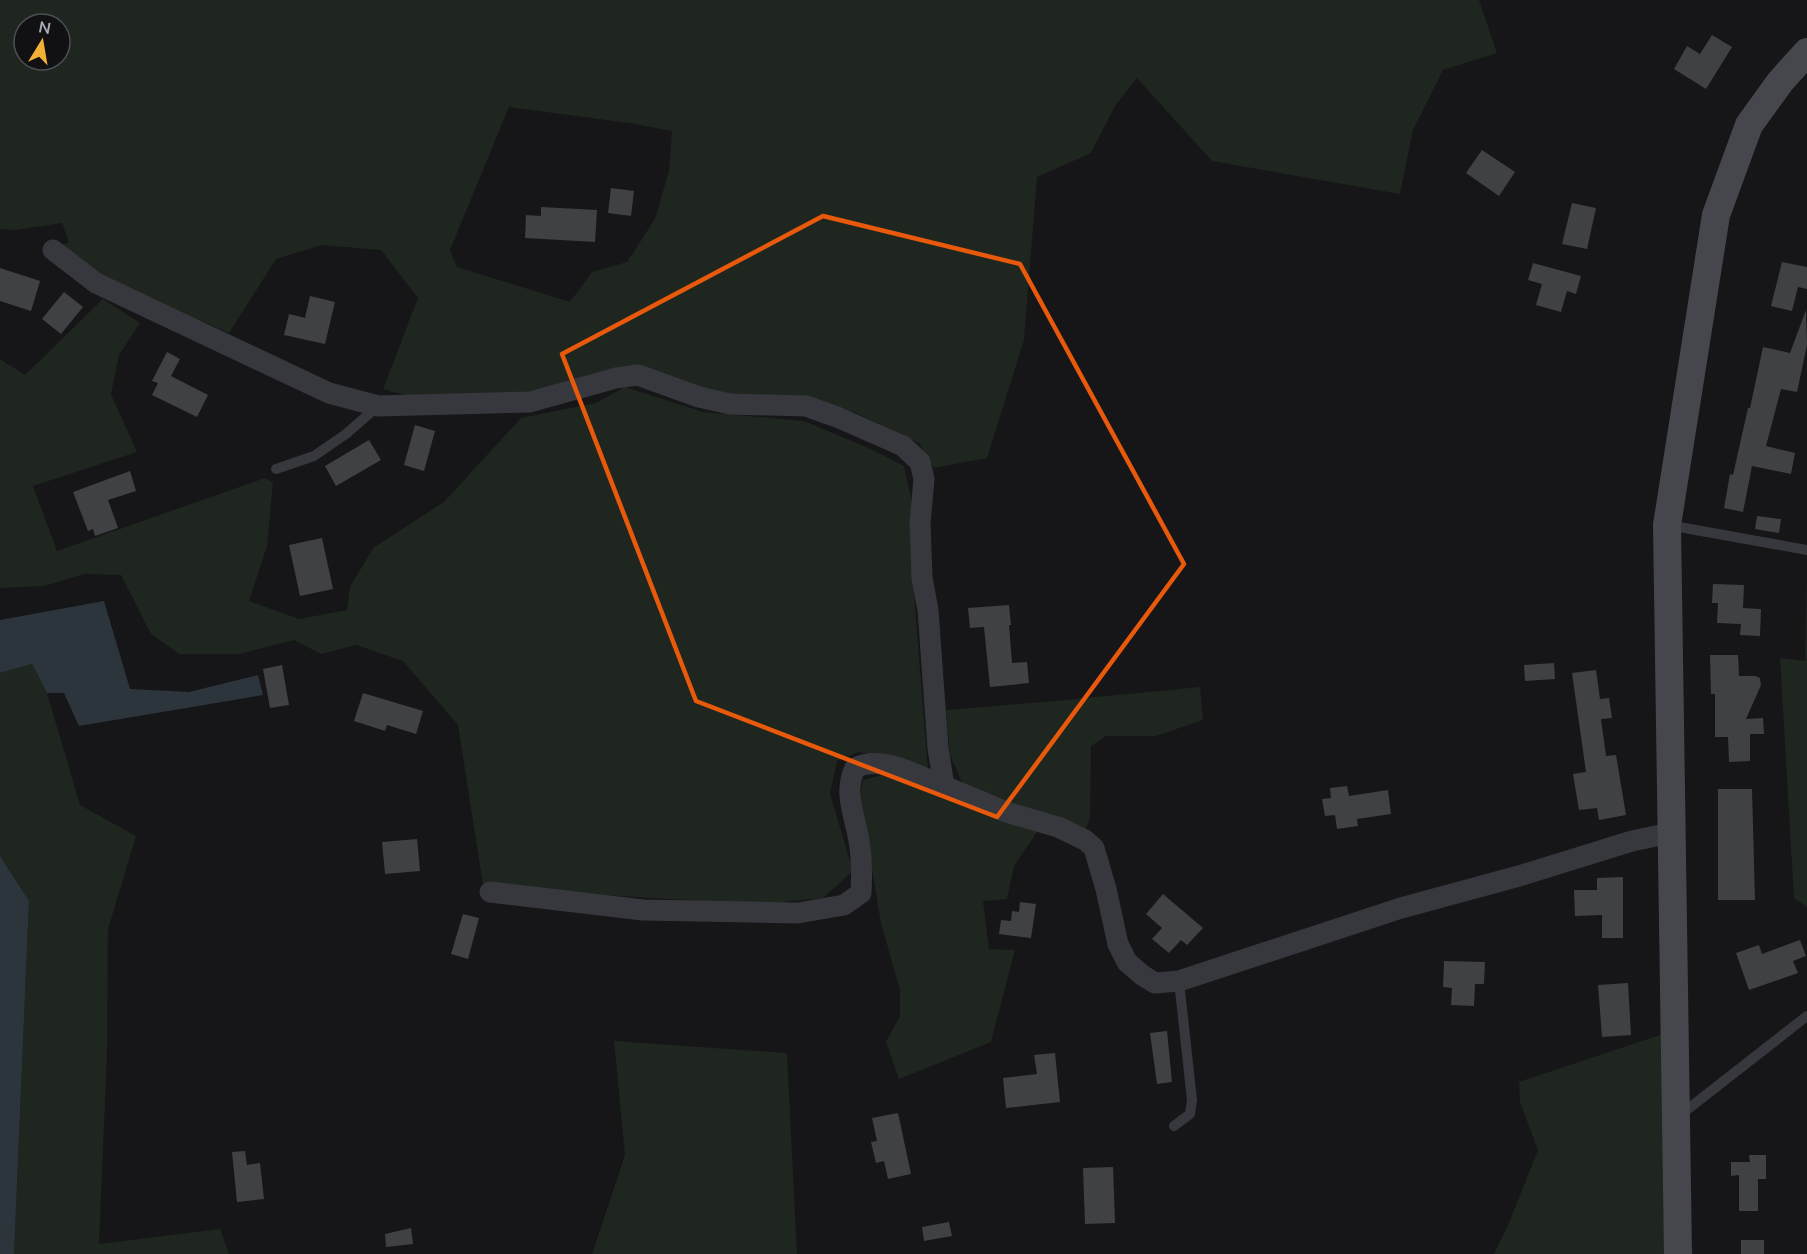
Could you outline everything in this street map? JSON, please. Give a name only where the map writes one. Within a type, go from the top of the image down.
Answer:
[{"type":"street","points":[[1678,1254],[1667,525],[1716,215],[1749,125],[1780,82],[1807,52]]},
{"type":"street","points":[[53,250],[106,288],[329,393],[378,406],[530,402],[616,378],[638,375],[699,397],[730,404],[806,406],[903,446],[920,462],[924,479],[920,523],[922,578],[928,610],[938,748],[944,786]]},
{"type":"street","points":[[490,892],[643,910],[798,913],[844,905],[861,893],[863,871],[848,788],[855,768],[875,762],[890,765],[1006,812],[1058,827],[1085,840],[1094,848],[1118,944],[1127,962],[1142,975],[1155,982],[1179,981],[1401,908],[1519,876],[1632,841],[1670,833]]},
{"type":"lane","points":[[276,469],[314,456],[346,434],[378,406]]},
{"type":"lane","points":[[1667,525],[1807,550]]},
{"type":"lane","points":[[1174,1126],[1190,1114],[1192,1100],[1179,981]]},
{"type":"lane","points":[[1676,1119],[1807,1016]]},
{"type":"highlighted area","points":[[823,216],[1020,264],[1184,564],[997,817],[696,701],[562,354]]},
{"type":"shaded area","points":[[0,0],[1479,0],[1497,53],[1443,70],[1413,130],[1400,194],[1212,161],[1137,78],[1115,106],[1091,153],[1037,177],[1024,340],[987,458],[934,468],[919,443],[854,412],[810,402],[722,397],[644,371],[518,397],[408,396],[383,389],[418,298],[381,250],[322,245],[276,259],[229,333],[100,276],[62,245],[69,242],[62,223],[16,230],[0,229]],"holes":[[[509,107],[672,131],[669,171],[655,219],[627,262],[592,272],[570,302],[457,267],[450,250]]]},
{"type":"shaded area","points":[[103,299],[140,323],[119,355],[111,394],[137,452],[33,486],[57,551],[265,478],[273,483],[267,546],[249,601],[299,619],[347,610],[350,587],[373,548],[444,502],[521,418],[596,403],[625,387],[703,412],[804,421],[871,449],[904,466],[912,503],[914,594],[928,770],[893,757],[858,752],[837,761],[830,794],[853,871],[823,898],[758,904],[601,895],[483,885],[458,725],[403,661],[356,645],[321,654],[294,640],[240,654],[179,654],[151,634],[121,575],[84,574],[44,586],[0,588],[0,359],[25,375]]},
{"type":"shaded area","points":[[1807,577],[1807,907],[1794,898],[1780,658],[1805,661]]},
{"type":"shaded area","points":[[104,601],[130,689],[189,692],[258,675],[263,695],[79,726],[64,693],[47,693],[32,664],[0,673],[0,620]]},
{"type":"shaded area","points":[[32,664],[47,693],[80,805],[136,836],[108,929],[107,1053],[99,1244],[220,1229],[229,1254],[14,1254],[29,901],[0,856],[0,673]]},
{"type":"shaded area","points":[[1200,687],[1203,720],[1156,736],[1106,736],[1091,746],[1090,819],[1085,831],[964,787],[950,755],[946,710]]},
{"type":"shaded area","points":[[882,775],[1039,829],[1014,866],[1007,899],[983,901],[989,949],[1015,950],[991,1042],[899,1079],[886,1042],[900,1016],[900,990],[881,923],[860,797],[863,780]]},
{"type":"shaded area","points":[[0,856],[29,901],[14,1254],[0,1254]]},
{"type":"shaded area","points":[[1663,1034],[1665,1254],[1494,1254],[1538,1150],[1520,1102],[1519,1082]]},
{"type":"shaded area","points":[[614,1041],[787,1053],[797,1254],[592,1254],[625,1155]]},
{"type":"building","points":[[1712,35],[1732,47],[1706,89],[1674,69],[1687,46],[1700,54]]},
{"type":"building","points":[[1482,150],[1515,172],[1499,196],[1466,173]]},
{"type":"building","points":[[611,188],[634,191],[631,216],[608,213]]},
{"type":"building","points":[[1572,203],[1596,208],[1587,249],[1562,244]]},
{"type":"building","points":[[541,207],[597,210],[595,242],[525,238],[526,215],[541,216]]},
{"type":"building","points":[[1782,262],[1807,267],[1807,289],[1798,287],[1792,311],[1771,306]]},
{"type":"building","points":[[1533,263],[1581,276],[1576,294],[1567,291],[1561,312],[1536,305],[1542,284],[1528,280]]},
{"type":"building","points":[[0,268],[40,281],[31,311],[0,301]]},
{"type":"building","points":[[64,292],[83,307],[61,334],[42,319]]},
{"type":"building","points":[[310,296],[335,302],[325,344],[284,335],[289,314],[305,318]]},
{"type":"building","points":[[1806,310],[1807,345],[1797,392],[1781,389],[1766,446],[1795,453],[1791,474],[1752,466],[1743,512],[1724,508],[1730,474],[1733,475],[1763,347],[1790,353]]},
{"type":"building","points":[[167,352],[180,359],[171,376],[208,395],[197,417],[152,395],[158,383],[152,381]]},
{"type":"building","points":[[415,425],[435,431],[424,471],[404,465]]},
{"type":"building","points":[[369,440],[381,460],[336,486],[325,466]]},
{"type":"building","points":[[130,471],[136,491],[108,500],[118,528],[95,536],[93,529],[88,531],[73,492]]},
{"type":"building","points":[[1757,516],[1781,519],[1779,533],[1755,529]]},
{"type":"building","points":[[322,538],[333,589],[300,596],[289,545]]},
{"type":"building","points":[[1713,584],[1744,585],[1743,608],[1761,609],[1760,636],[1740,635],[1741,624],[1717,623],[1718,603],[1712,603]]},
{"type":"building","points":[[1009,605],[1012,663],[1027,662],[1029,683],[990,687],[984,627],[970,628],[968,608]]},
{"type":"building","points":[[1710,655],[1738,655],[1739,676],[1760,678],[1761,685],[1746,719],[1763,718],[1764,734],[1750,734],[1750,761],[1729,762],[1728,737],[1715,737],[1715,694],[1711,694]]},
{"type":"building","points":[[1554,663],[1555,679],[1525,681],[1524,665]]},
{"type":"building","points":[[282,665],[289,705],[270,708],[263,669]]},
{"type":"building","points":[[1596,670],[1600,699],[1609,698],[1612,718],[1601,719],[1606,756],[1616,755],[1626,815],[1599,820],[1597,808],[1579,810],[1573,774],[1586,772],[1572,673]]},
{"type":"building","points":[[363,693],[423,711],[416,734],[387,725],[385,731],[354,721]]},
{"type":"building","points":[[1347,786],[1349,796],[1388,790],[1391,814],[1357,819],[1358,826],[1337,829],[1335,815],[1325,816],[1322,799],[1331,798],[1330,788]]},
{"type":"building","points":[[1718,789],[1752,789],[1755,900],[1718,900]]},
{"type":"building","points":[[417,839],[420,871],[385,874],[382,842]]},
{"type":"building","points":[[1623,877],[1623,938],[1602,938],[1602,915],[1575,916],[1574,890],[1597,890],[1597,878]]},
{"type":"building","points":[[1163,894],[1203,928],[1187,945],[1181,940],[1169,953],[1152,939],[1162,928],[1146,914]]},
{"type":"building","points":[[1020,902],[1036,904],[1031,938],[999,934],[1001,920],[1011,921],[1012,911],[1019,912]]},
{"type":"building","points":[[463,914],[479,918],[468,959],[451,954]]},
{"type":"building","points":[[1800,940],[1806,956],[1793,961],[1798,973],[1749,990],[1736,953],[1759,945],[1762,954]]},
{"type":"building","points":[[1444,961],[1485,962],[1484,984],[1475,984],[1474,1006],[1451,1005],[1452,988],[1443,987]]},
{"type":"building","points":[[1628,983],[1631,1035],[1602,1037],[1598,985]]},
{"type":"building","points":[[1167,1031],[1172,1082],[1157,1084],[1150,1033]]},
{"type":"building","points":[[1055,1053],[1060,1102],[1006,1108],[1003,1078],[1037,1074],[1034,1055]]},
{"type":"building","points":[[898,1113],[911,1174],[888,1179],[884,1161],[876,1163],[871,1142],[877,1141],[872,1118]]},
{"type":"building","points":[[245,1151],[247,1165],[260,1163],[264,1199],[237,1202],[232,1152]]},
{"type":"building","points":[[1749,1155],[1766,1155],[1766,1179],[1758,1179],[1758,1211],[1739,1211],[1739,1175],[1731,1176],[1731,1162],[1750,1162]]},
{"type":"building","points":[[1113,1167],[1115,1223],[1085,1224],[1083,1168]]},
{"type":"building","points":[[949,1222],[952,1236],[924,1241],[922,1227]]},
{"type":"building","points":[[411,1228],[413,1244],[386,1247],[385,1234]]},
{"type":"building","points":[[1741,1240],[1764,1240],[1764,1254],[1741,1254]]}]
